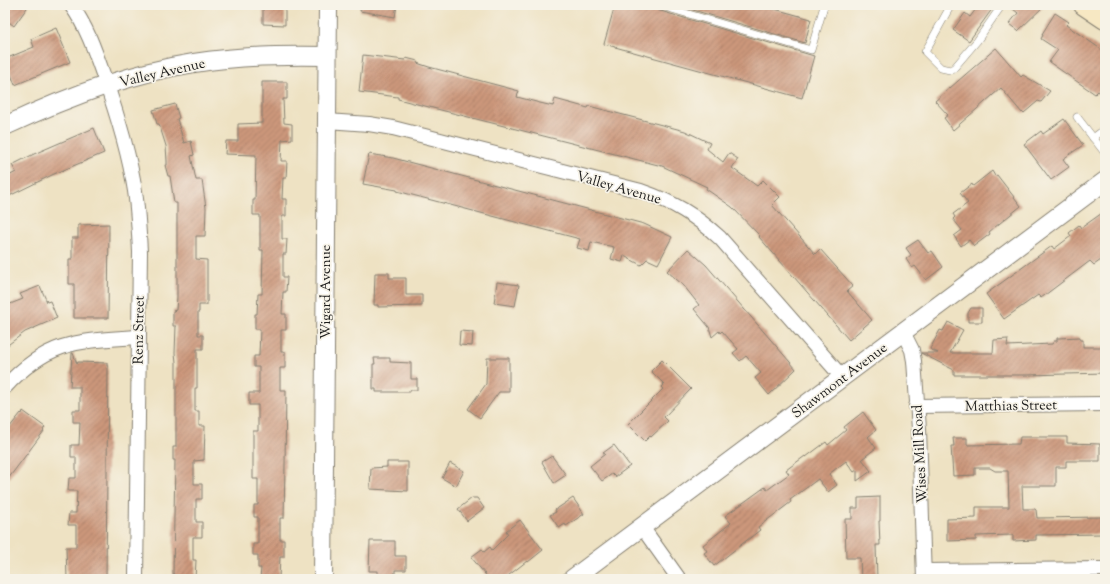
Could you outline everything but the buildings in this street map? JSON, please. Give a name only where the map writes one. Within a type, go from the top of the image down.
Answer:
[{"type":"main road","points":[[1084,5],[1105,19]]},
{"type":"street","name":"Renz Street","points":[[71,5],[87,31],[107,85],[127,150],[136,198],[140,252],[136,579]]},
{"type":"street","name":"Wigard Avenue","points":[[322,579],[328,5]]},
{"type":"street","name":"Valley Avenue","points":[[5,126],[78,95],[170,67],[216,60],[294,55],[328,56]]},
{"type":"street","name":"Valley Avenue","points":[[327,121],[369,124],[393,128],[641,191],[684,209],[708,226],[720,238],[842,377]]},
{"type":"street","name":"Shawmont Avenue","points":[[572,579],[1105,182]]},
{"type":"street","name":"Wises Mill Road","points":[[903,332],[912,350],[914,361],[916,406],[919,429],[924,575]]},
{"type":"street","points":[[5,387],[28,364],[56,348],[83,341],[138,337]]},
{"type":"street","name":"Matthias Street","points":[[916,406],[1105,404]]},
{"type":"street","points":[[642,527],[679,579]]},
{"type":"street","points":[[924,575],[1105,569]]},
{"type":"lane","points":[[658,5],[811,50],[824,6],[822,5]]},
{"type":"lane","points":[[951,5],[925,52],[941,68],[950,70],[954,68],[977,41],[1002,5]]},
{"type":"lane","points":[[1077,117],[1105,154]]},
{"type":"lane","points":[[1093,138],[1105,128]]}]
